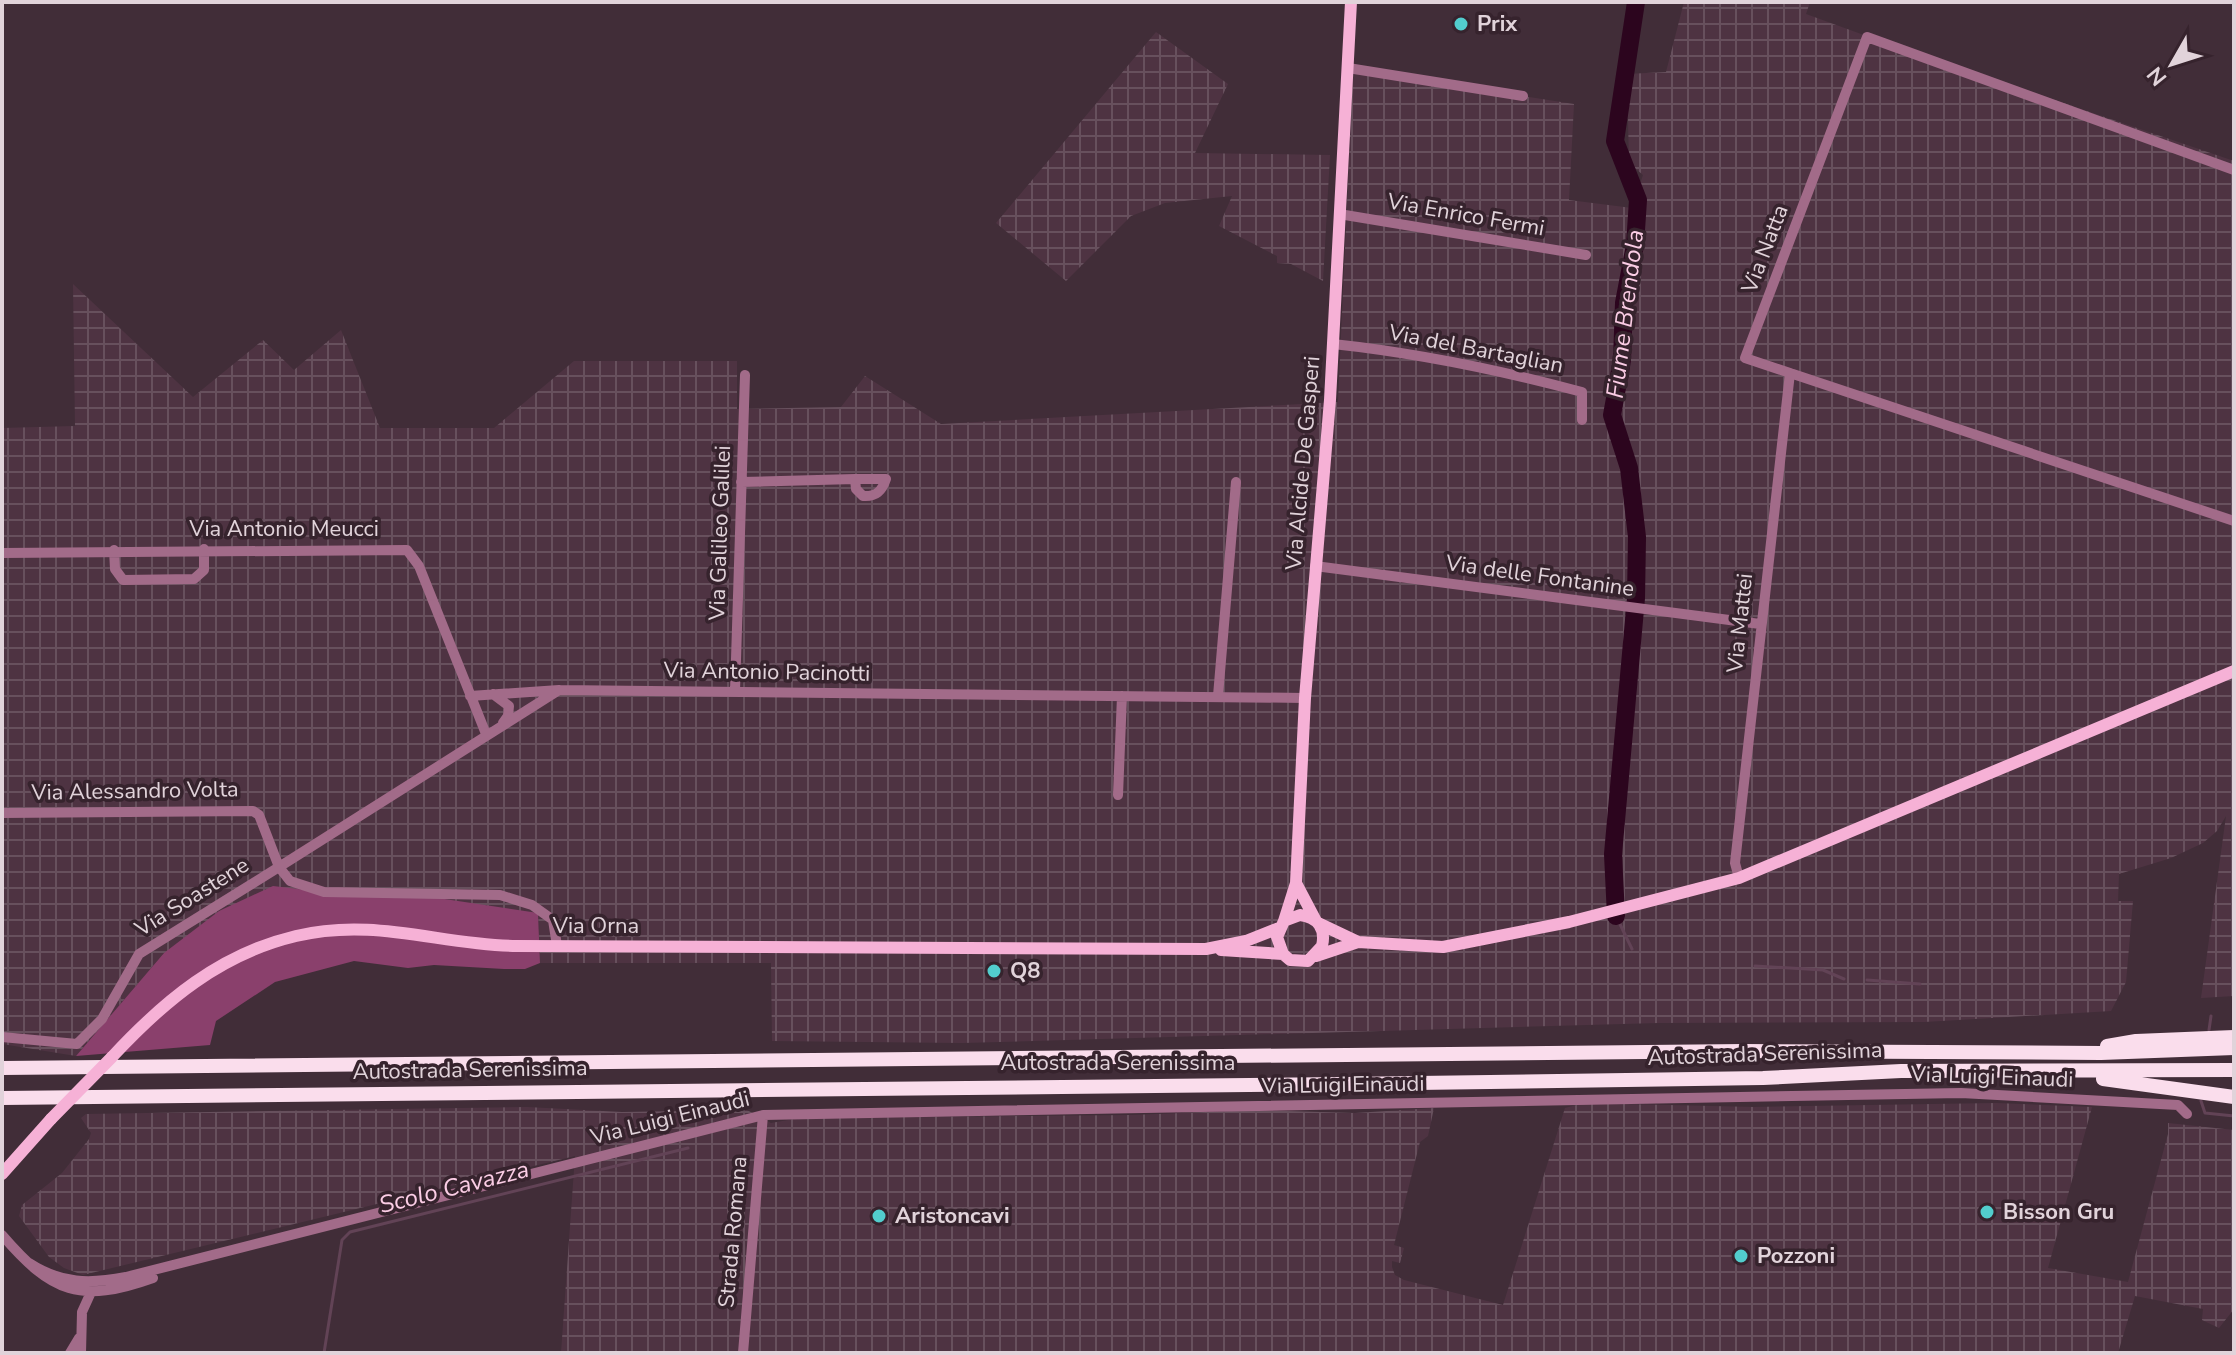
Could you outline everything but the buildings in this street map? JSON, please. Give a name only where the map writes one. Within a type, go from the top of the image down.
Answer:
[{"type":"highway","points":[[2072,1052],[2136,1041],[2234,1037]]},
{"type":"highway","name":"Autostrada Serenissima","points":[[2,1068],[1744,1051],[2072,1052],[2234,1048]]},
{"type":"highway","name":"Autostrada Serenissima","points":[[2,1098],[1763,1078],[1901,1071],[2234,1070]]},
{"type":"highway","points":[[2059,1072],[2234,1097]]},
{"type":"main road","name":"Via Alcide De Gasperi","points":[[1282,924],[1296,883],[1305,698],[1333,344],[1351,2]]},
{"type":"main road","points":[[1206,949],[1283,954],[1299,962],[1358,942],[1443,947],[1598,915],[1739,878],[2234,671]]},
{"type":"main road","points":[[1296,883],[1324,940],[1316,956]]},
{"type":"main road","points":[[1283,954],[1277,937],[1282,924],[1300,915],[1358,942]]},
{"type":"main road","name":"Via Orna","points":[[2,1174],[51,1119],[159,1009],[209,971],[253,949],[296,936],[358,927],[508,945],[1206,949],[1246,941],[1282,924]]},
{"type":"street","name":"Via Natta","points":[[2234,170],[1867,37],[1745,358],[2234,521]]},
{"type":"street","points":[[1348,68],[1523,96]]},
{"type":"street","name":"Via Enrico Fermi","points":[[1339,214],[1586,255]]},
{"type":"street","name":"Via del Bartaglian","points":[[1333,344],[1402,352],[1523,376],[1582,392],[1582,420]]},
{"type":"street","name":"Via Mattei","points":[[1739,878],[1735,863],[1790,373]]},
{"type":"street","name":"Via Galileo Galilei","points":[[735,691],[745,375]]},
{"type":"street","points":[[741,482],[855,479]]},
{"type":"street","points":[[1218,696],[1236,482]]},
{"type":"street","points":[[114,550],[115,569],[123,580],[194,579],[204,570],[204,549]]},
{"type":"street","name":"Via Antonio Meucci","points":[[2,553],[204,549],[407,550],[419,566],[486,734]]},
{"type":"street","name":"Via delle Fontanine","points":[[1315,566],[1760,624]]},
{"type":"street","points":[[279,867],[559,690]]},
{"type":"street","name":"Via Antonio Pacinotti","points":[[490,693],[559,690],[735,691],[1305,698]]},
{"type":"street","points":[[470,696],[490,693],[509,706],[508,716],[502,724]]},
{"type":"street","points":[[1118,795],[1122,696]]},
{"type":"street","name":"Via Alessandro Volta","points":[[2,813],[253,811],[259,815],[279,867]]},
{"type":"street","name":"Via Soastene","points":[[2,1037],[77,1044],[102,1019],[139,954],[279,867],[290,881],[324,892],[500,895],[532,905],[553,920],[557,946]]},
{"type":"street","name":"Via Luigi Einaudi","points":[[29,1263],[51,1275],[77,1282],[99,1282],[157,1271],[763,1115],[1961,1093],[2178,1105],[2187,1114]]},
{"type":"street","name":"Strada Romana","points":[[743,1353],[763,1115]]},
{"type":"street","name":"Via Luigi Einaudi","points":[[2,1235],[29,1263],[63,1288],[75,1301],[81,1319]]},
{"type":"street","name":"Via Luigi Einaudi","points":[[81,1319],[89,1305],[111,1291],[180,1266]]},
{"type":"street","name":"Via Luigi Einaudi","points":[[89,1293],[96,1288],[157,1271]]},
{"type":"street","name":"Via Luigi Einaudi","points":[[63,1288],[89,1293],[111,1291]]},
{"type":"street","points":[[81,1353],[81,1319],[89,1293]]},
{"type":"street","points":[[70,1353],[79,1338]]},
{"type":"shaded area","points":[[1684,2],[1810,2],[1806,14],[2234,161],[2234,996],[2201,998],[2226,816],[2217,831],[2203,843],[2171,858],[2119,874],[2118,901],[2133,901],[2126,982],[2111,1011],[1924,1022],[1658,1023],[962,1043],[772,1041],[771,963],[540,963],[538,914],[164,953],[76,1056],[2,1044],[2,428],[75,426],[73,284],[193,397],[263,340],[294,370],[341,330],[380,428],[494,428],[574,361],[737,361],[737,409],[841,407],[865,376],[941,424],[1338,402],[1353,70],[1574,104],[1569,200],[1632,208],[1643,175],[1629,163],[1627,74],[1666,72]]},
{"type":"shaded area","points":[[1156,32],[1228,84],[1195,153],[1330,155],[1323,281],[1291,264],[1277,263],[1277,256],[1219,226],[1232,196],[1165,203],[1131,216],[1066,281],[996,223]]},
{"type":"shaded area","points":[[273,886],[365,897],[431,897],[538,913],[540,963],[525,969],[434,965],[408,968],[354,961],[275,982],[216,1021],[210,1045],[76,1056],[164,953],[219,911]]},
{"type":"shaded area","points":[[1584,1103],[1754,1107],[1996,1103],[2092,1107],[2048,1268],[2128,1282],[2168,1134],[2168,1123],[2234,1130],[2234,1309],[2219,1328],[2202,1320],[2203,1309],[2135,1296],[2118,1353],[561,1353],[575,1156],[83,1275],[64,1268],[49,1257],[19,1216],[22,1205],[62,1173],[89,1139],[91,1133],[81,1118],[86,1114],[527,1107],[622,1112],[747,1110],[771,1123],[800,1118],[1132,1115],[1255,1110],[1355,1113],[1434,1108],[1428,1136],[1420,1142],[1394,1245],[1404,1248],[1400,1263],[1392,1261],[1392,1267],[1395,1275],[1404,1280],[1503,1305],[1565,1108]]},
{"type":"waterway","name":"Fiume Brendola","points":[[1616,916],[1613,854],[1636,598],[1637,537],[1629,468],[1612,415],[1622,360],[1624,303],[1635,245],[1638,200],[1615,141],[1636,2]]},
{"type":"waterway","points":[[1616,916],[1632,949]]},
{"type":"waterway","points":[[1755,966],[1823,970],[1844,979]]},
{"type":"waterway","points":[[1867,980],[1920,984]]},
{"type":"waterway","points":[[2209,1030],[2211,1016]]},
{"type":"waterway","points":[[2201,1101],[2205,1113],[2234,1116]]},
{"type":"waterway","name":"Scolo Cavazza","points":[[324,1353],[342,1240],[350,1232],[688,1148]]},
{"type":"place","name":"Prix","points":[[1461,24]]},
{"type":"place","name":"Q8","points":[[994,971]]},
{"type":"place","name":"Bisson Gru","points":[[1987,1212]]},
{"type":"place","name":"Aristoncavi","points":[[879,1216]]},
{"type":"place","name":"Pozzoni","points":[[1741,1256]]}]
